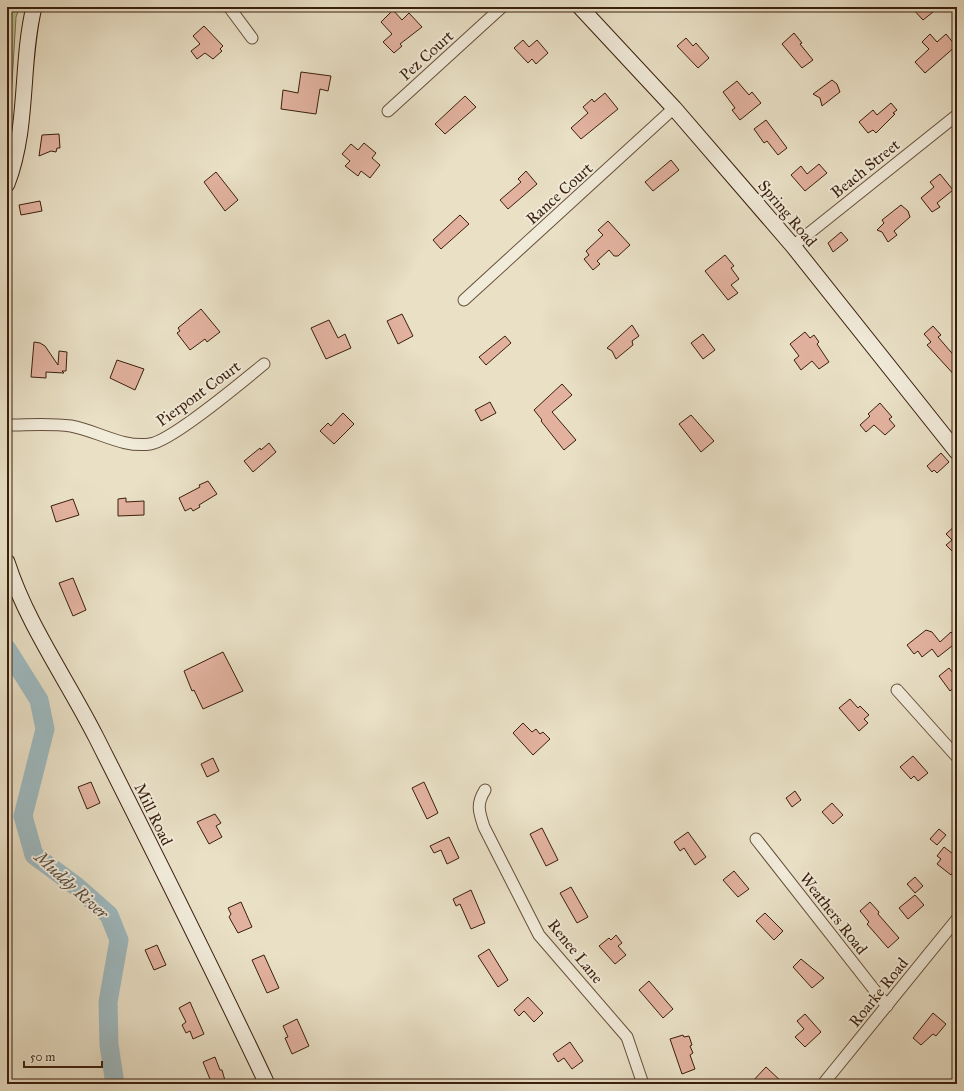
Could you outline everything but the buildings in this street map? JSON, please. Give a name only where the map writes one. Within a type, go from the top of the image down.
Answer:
[{"type":"street","points":[[7,184],[18,147],[25,95],[30,23],[34,7]]},
{"type":"street","points":[[229,7],[252,38]]},
{"type":"street","name":"Pez Court","points":[[388,111],[502,7]]},
{"type":"street","name":"Spring Road","points":[[580,7],[674,108],[793,246],[957,452]]},
{"type":"street","name":"Rance Court","points":[[464,300],[674,108]]},
{"type":"street","name":"Beach Street","points":[[793,246],[957,115]]},
{"type":"street","name":"Pierpont Court","points":[[7,425],[69,426],[87,429],[131,444],[151,444],[171,435],[264,364]]},
{"type":"street","name":"Mill Road","points":[[7,562],[22,603],[69,685],[96,737],[224,993],[267,1084]]},
{"type":"street","points":[[897,690],[957,757]]},
{"type":"street","name":"Renee Lane","points":[[485,790],[479,800],[478,810],[482,821],[539,935],[627,1037],[643,1084]]},
{"type":"street","name":"Weathers Road","points":[[756,839],[886,1006]]},
{"type":"street","name":"Roarke Road","points":[[823,1084],[957,920]]},
{"type":"green space","points":[[7,7],[20,7],[16,17],[7,142]]},
{"type":"waterway","name":"Muddy River","points":[[7,649],[39,700],[45,729],[23,816],[34,855],[76,886],[109,915],[119,940],[108,1002],[109,1045],[115,1084]]}]
